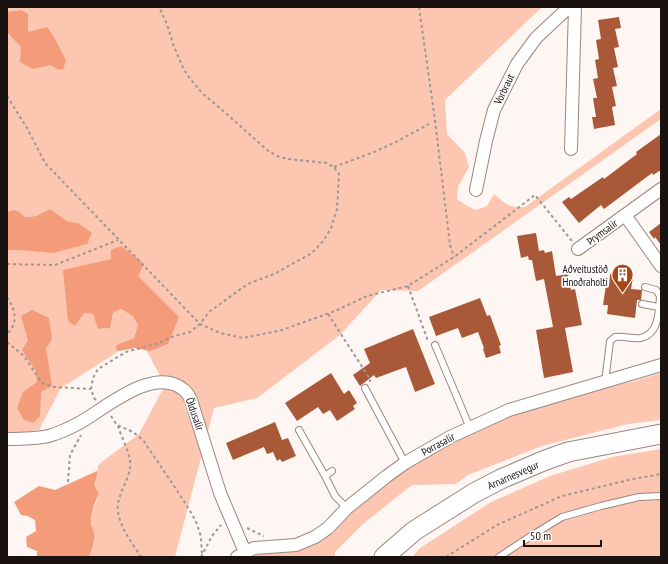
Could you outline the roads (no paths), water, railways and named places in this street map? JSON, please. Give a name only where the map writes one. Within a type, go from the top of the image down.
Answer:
[{"type":"main road","name":"Arnarnesvegur","points":[[384,557],[414,531],[474,493],[501,479],[568,452],[661,434]]},
{"type":"street","name":"Vorbraut","points":[[476,190],[494,110],[517,64],[536,38],[569,7]]},
{"type":"street","points":[[571,149],[575,7]]},
{"type":"street","name":"Þrymsalir","points":[[578,249],[661,189]]},
{"type":"street","name":"Þrymsalir","points":[[625,215],[661,266]]},
{"type":"street","name":"Þorrasalir","points":[[241,555],[254,548],[264,546],[279,547],[296,544],[315,537],[328,528],[347,508],[405,463],[450,437],[509,410],[661,365]]},
{"type":"street","name":"Öldusalir","points":[[7,439],[41,438],[54,434],[86,419],[104,406],[138,387],[158,382],[175,384],[185,390],[191,400],[241,555]]},
{"type":"lane","points":[[605,382],[608,345],[610,341],[615,337],[641,338],[650,333],[656,324],[660,296],[656,290],[645,288]]},
{"type":"lane","points":[[642,304],[659,307]]},
{"type":"lane","points":[[435,345],[470,428]]},
{"type":"lane","points":[[365,388],[405,463]]},
{"type":"lane","points":[[299,430],[335,496],[347,508]]},
{"type":"lane","points":[[315,458],[321,453]]},
{"type":"lane","points":[[325,476],[332,471]]},
{"type":"lane","points":[[500,557],[562,517],[639,497],[661,496]]},
{"type":"place","name":"Aðveitustöð Hnoðraholti","points":[[623,294]]}]
